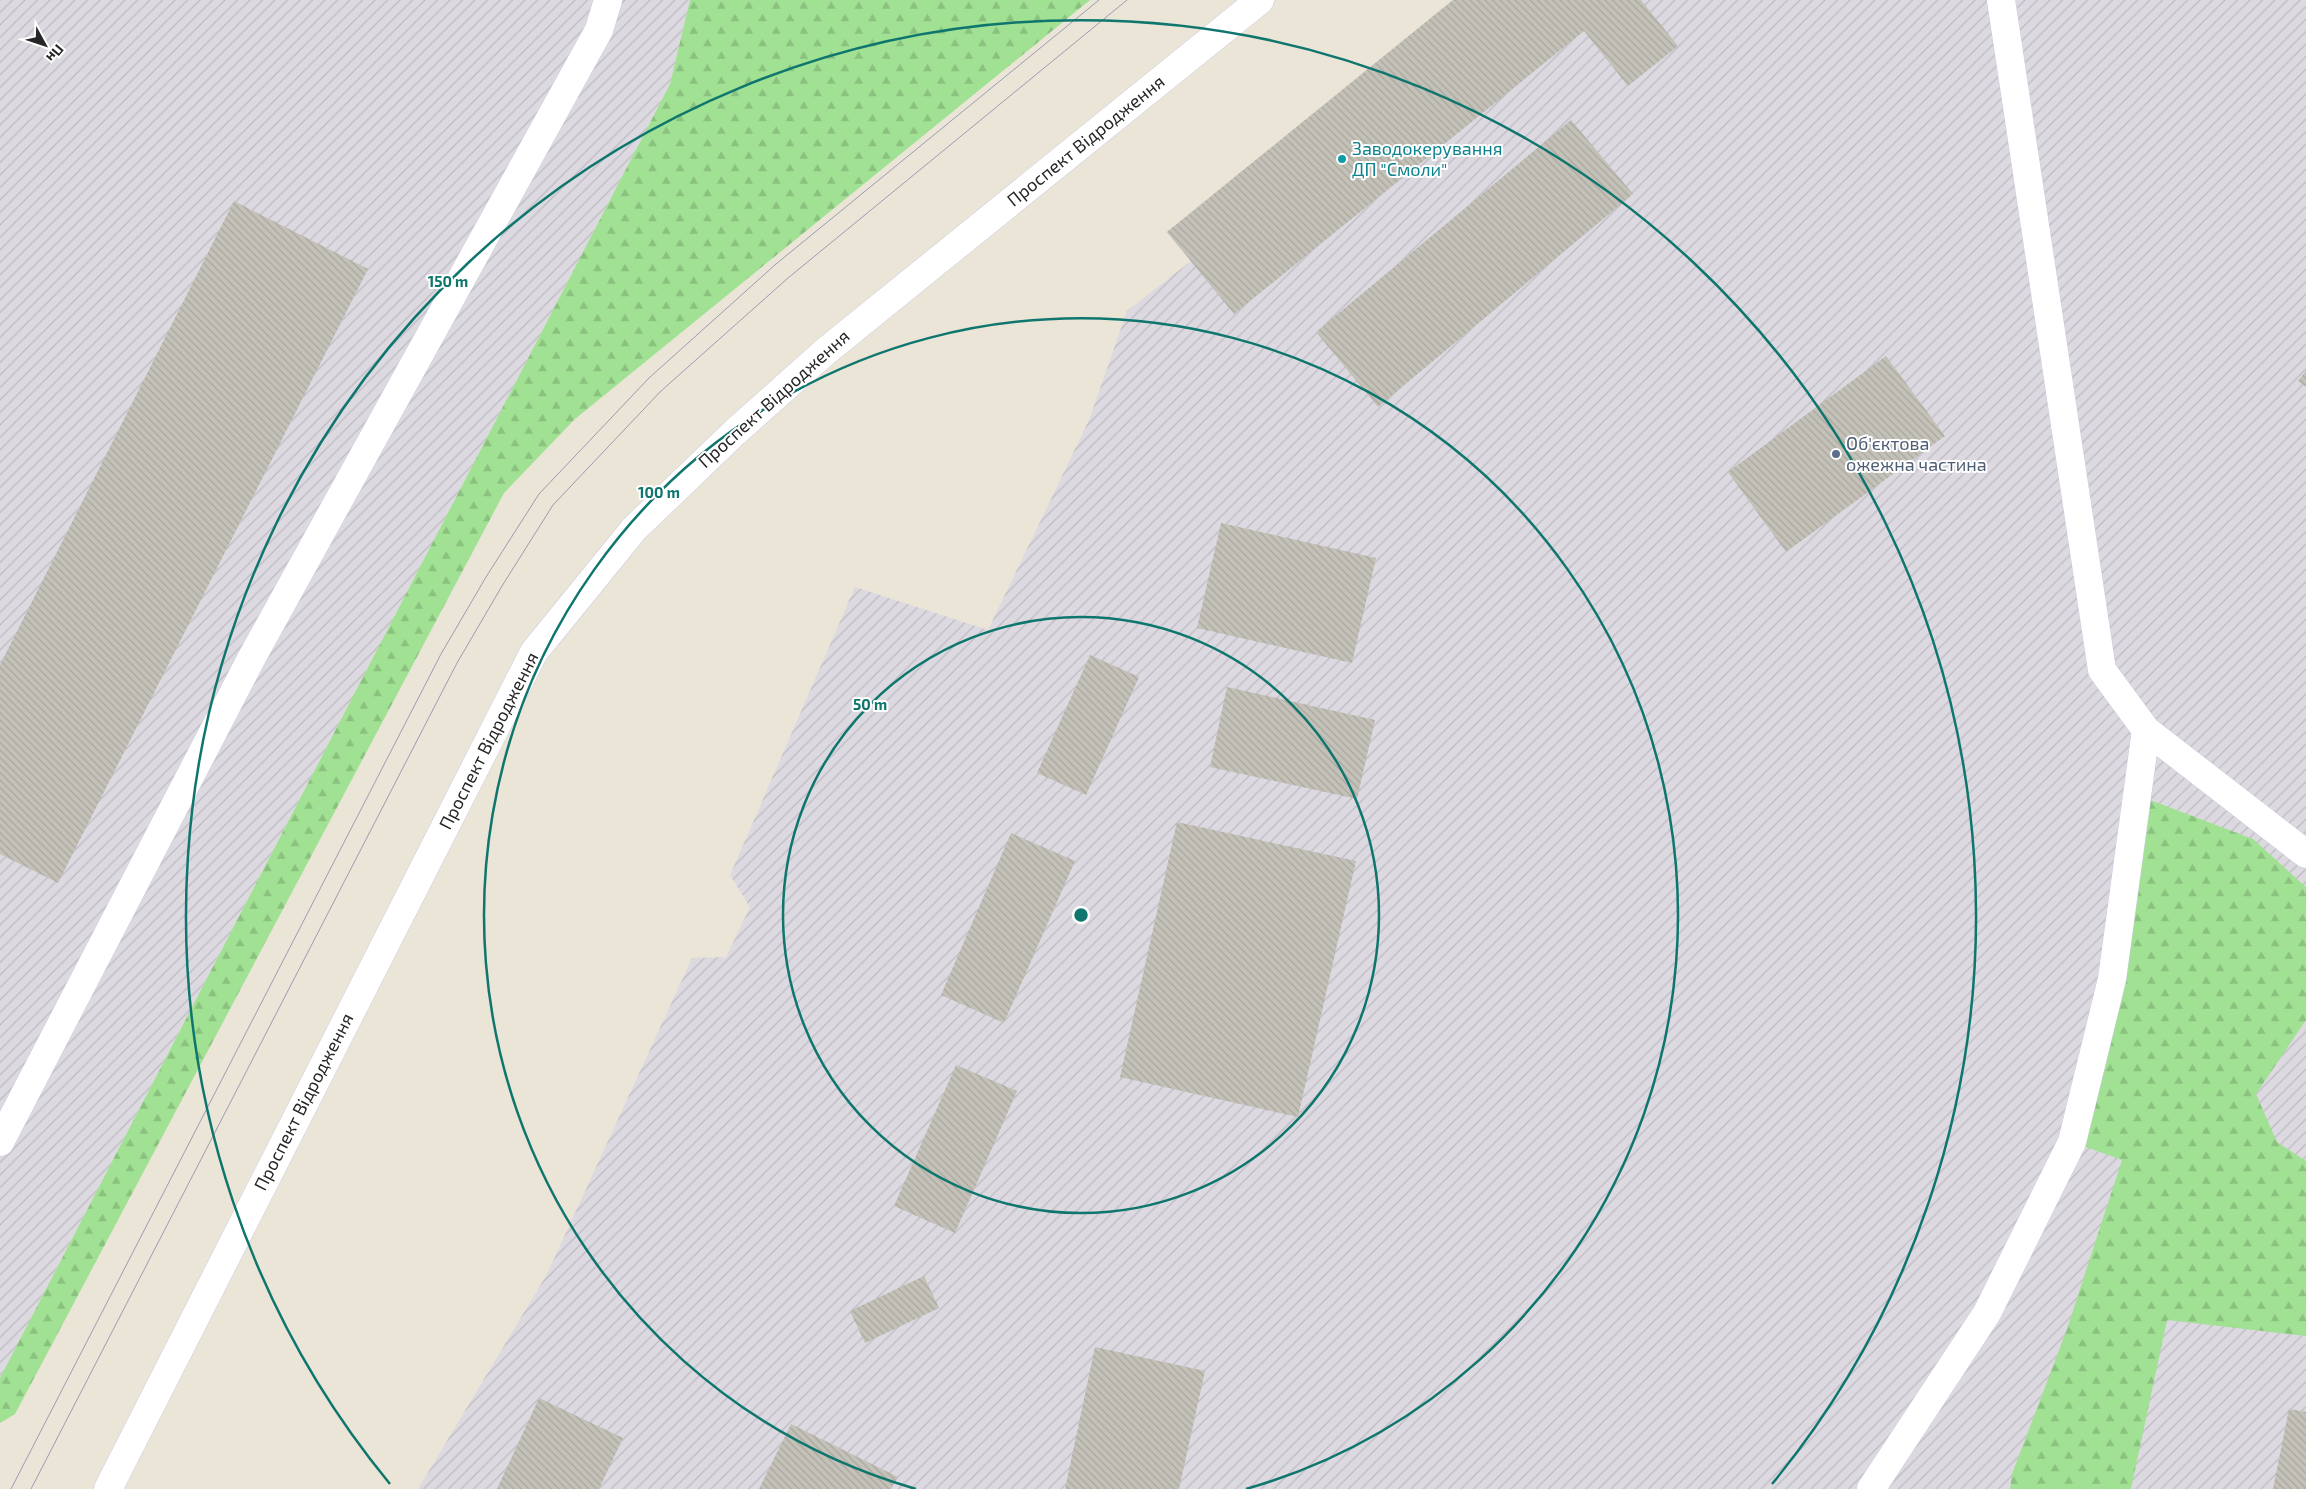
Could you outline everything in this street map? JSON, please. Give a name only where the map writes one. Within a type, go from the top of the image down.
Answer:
[{"type":"street","points":[[0,1142],[251,659],[599,30],[608,0]]},
{"type":"street","name":"Проспект Відродження","points":[[108,1489],[534,652],[634,529],[734,433],[826,351],[1260,0]]},
{"type":"street","points":[[2001,0],[2102,670],[2146,730],[2306,854]]},
{"type":"street","points":[[1871,1489],[1987,1314],[2072,1142],[2112,979],[2146,730]]},
{"type":"shaded area","points":[[0,0],[690,0],[670,84],[0,1378]]},
{"type":"shaded area","points":[[1453,0],[2306,0],[2306,1489],[418,1489],[547,1274],[692,958],[726,957],[750,907],[730,875],[855,587],[988,630],[1089,420],[1127,311],[1191,261],[1167,232]]},
{"type":"green space","points":[[690,0],[1090,0],[575,419],[504,493],[15,1414],[0,1423],[0,1378],[670,84]]},
{"type":"green space","points":[[2137,795],[2253,839],[2306,887],[2306,1020],[2256,1094],[2277,1142],[2306,1161],[2306,1336],[2167,1320],[2131,1489],[2010,1489],[2012,1474],[2067,1329],[2122,1160],[2072,1142]]},
{"type":"building","name":"Заводокерування ДП \"Смоли\"","points":[[1453,0],[1641,0],[1678,46],[1628,86],[1584,31],[1234,314],[1167,232]]},
{"type":"building","points":[[1571,120],[1633,194],[1378,407],[1316,332]]},
{"type":"building","points":[[234,201],[368,269],[58,883],[0,854],[0,665]]},
{"type":"building","name":"Об'єктова ожежна частина","points":[[1886,356],[1945,436],[1786,552],[1728,472]]},
{"type":"building","points":[[2306,371],[2306,387],[2298,381]]},
{"type":"building","points":[[1221,523],[1376,558],[1352,663],[1197,628]]},
{"type":"building","points":[[1090,655],[1139,677],[1086,795],[1037,773]]},
{"type":"building","points":[[1227,687],[1375,720],[1357,799],[1210,767]]},
{"type":"building","points":[[1177,822],[1356,861],[1298,1117],[1120,1077]]},
{"type":"building","points":[[1011,833],[1075,861],[1004,1023],[941,995]]},
{"type":"building","points":[[956,1065],[1017,1091],[955,1233],[894,1206]]},
{"type":"building","points":[[924,1276],[939,1308],[865,1343],[850,1311]]},
{"type":"building","points":[[1095,1347],[1205,1371],[1179,1489],[1065,1489]]},
{"type":"building","points":[[539,1398],[623,1438],[599,1489],[497,1489]]},
{"type":"building","points":[[2289,1409],[2306,1412],[2306,1489],[2273,1489]]},
{"type":"building","points":[[791,1424],[898,1477],[891,1489],[759,1489]]},
{"type":"tram line","points":[[11,1489],[441,654],[486,577],[539,494],[649,378],[776,264],[1099,0]]},
{"type":"tram line","points":[[31,1489],[457,663],[502,586],[553,505],[661,391],[788,278],[1127,0]]},
{"type":"place","name":"Заводокерування ДП \"Смоли\"","points":[[1342,159]]},
{"type":"place","name":"Об'єктова ожежна частина","points":[[1836,454]]}]
